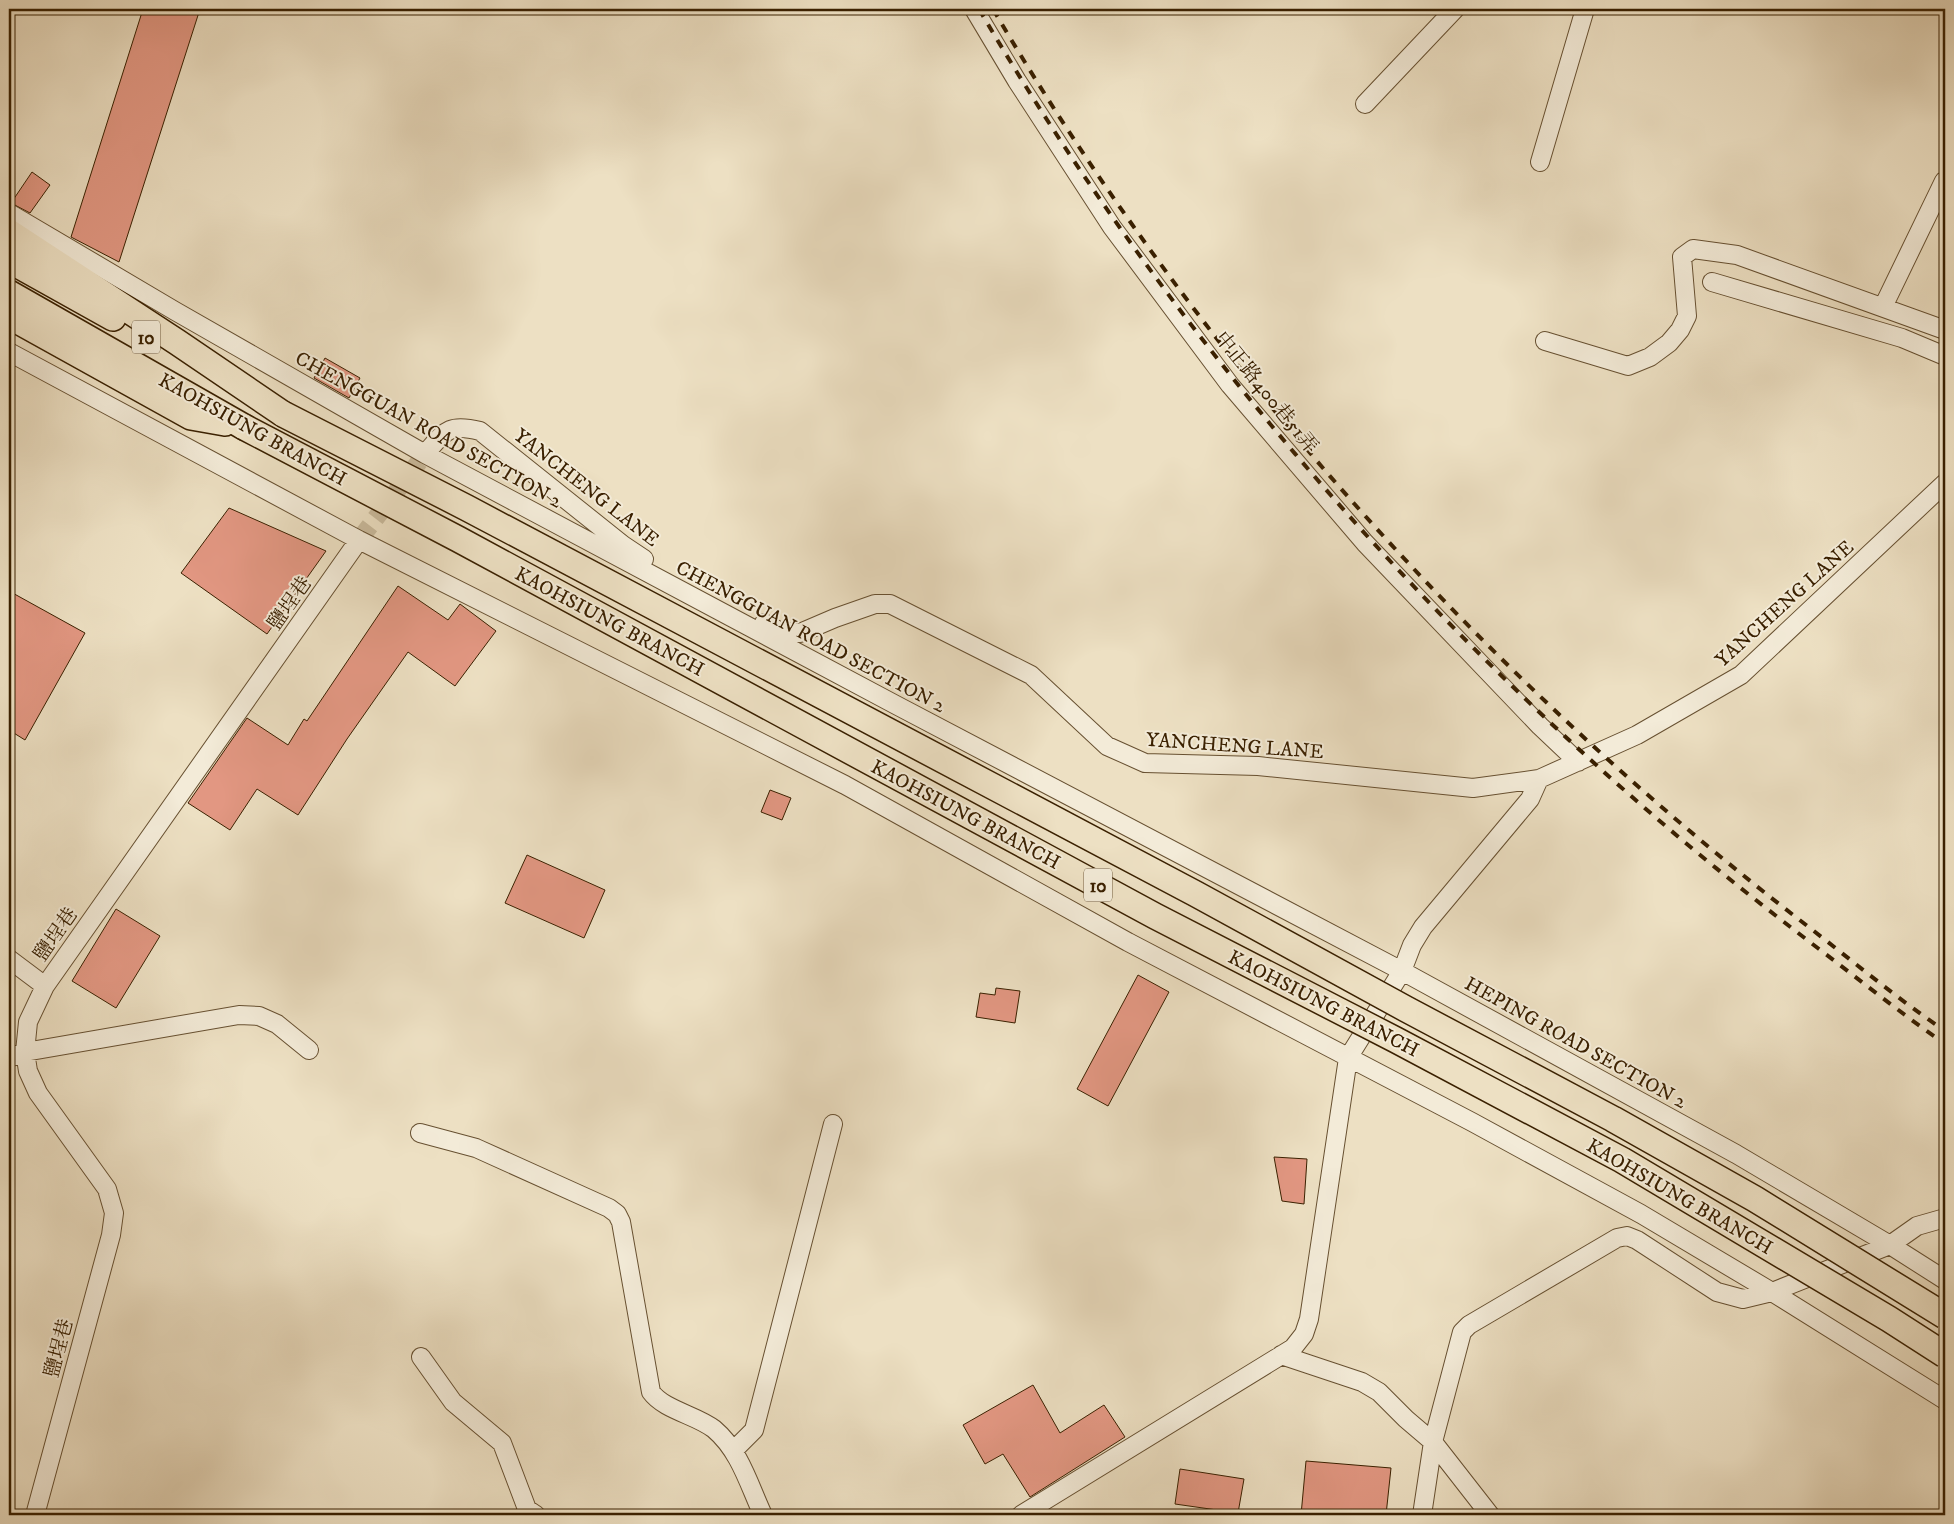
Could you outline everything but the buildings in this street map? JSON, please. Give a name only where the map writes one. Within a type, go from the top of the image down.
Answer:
[{"type":"highway","points":[[9,232],[283,414]]},
{"type":"highway","name":"KAOHSIUNG BRANCH","points":[[9,260],[283,414],[475,513],[1126,857],[1613,1119],[1755,1199],[1945,1316]]},
{"type":"highway","name":"KAOHSIUNG BRANCH","points":[[9,293],[244,427],[458,539],[1155,916],[1622,1160],[1880,1314],[1945,1355]]},
{"type":"highway","points":[[9,316],[191,417],[244,427]]},
{"type":"street","name":"中正路400巷51弄","points":[[974,9],[1017,81],[1112,227],[1230,385],[1365,544],[1540,726],[1578,762]]},
{"type":"street","points":[[1365,104],[1455,9]]},
{"type":"street","points":[[1540,162],[1585,9]]},
{"type":"street","points":[[1883,307],[1944,181]]},
{"type":"street","name":"CHENGGUAN ROAD SECTION 2","points":[[9,213],[175,311],[425,454],[1179,854]]},
{"type":"street","points":[[1545,341],[1628,366],[1650,357],[1669,343],[1680,330],[1687,316],[1682,258],[1693,249],[1737,255],[1945,330]]},
{"type":"street","points":[[1712,282],[1902,338],[1945,356]]},
{"type":"street","points":[[9,352],[359,540],[845,785],[1128,942],[1472,1122],[1641,1214],[1772,1292],[1945,1400]]},
{"type":"street","name":"YANCHENG LANE","points":[[425,454],[446,431],[462,426],[480,431],[623,546],[781,632],[800,633],[875,604],[890,604],[1031,675],[1107,746],[1145,764],[1258,766],[1461,788],[1539,779],[1637,734],[1741,675],[1945,483]]},
{"type":"street","name":"鹽埕巷","points":[[35,1515],[111,1235],[114,1212],[107,1188],[38,1093],[28,1071],[17,1055],[28,1022],[45,986],[359,540]]},
{"type":"street","points":[[1021,1515],[1293,1348],[1304,1334],[1310,1319],[1348,1058],[1402,971],[1412,945],[1423,927],[1530,799],[1539,779]]},
{"type":"street","name":"HEPING ROAD SECTION 2","points":[[1179,854],[1402,971],[1736,1154],[1890,1245],[1945,1280]]},
{"type":"street","points":[[9,959],[45,986]]},
{"type":"street","points":[[17,1055],[239,1015],[259,1016],[277,1024],[308,1050]]},
{"type":"street","points":[[734,1450],[754,1430],[833,1124]]},
{"type":"street","points":[[420,1133],[476,1148],[609,1208],[617,1214],[621,1222],[651,1392],[656,1399],[714,1429],[734,1450],[763,1515]]},
{"type":"street","points":[[1422,1515],[1433,1442],[1462,1332],[1469,1325],[1617,1238],[1627,1236],[1638,1240],[1717,1292],[1743,1299],[1772,1292],[1890,1245],[1917,1226],[1945,1218]]},
{"type":"street","points":[[1281,1355],[1362,1382],[1379,1392],[1433,1442],[1490,1515]]},
{"type":"street","points":[[421,1357],[454,1402],[502,1443],[527,1509],[536,1515]]},
{"type":"tunnel","points":[[359,540],[425,454]]},
{"type":"railway","points":[[979,9],[1049,122],[1124,233],[1204,342],[1289,447],[1379,549],[1472,646],[1568,740],[1668,828],[1781,920],[1945,1044]]},
{"type":"railway","points":[[993,9],[1074,139],[1162,266],[1257,389],[1358,508],[1464,621],[1575,729],[1691,832],[1877,981],[1945,1031]]}]
